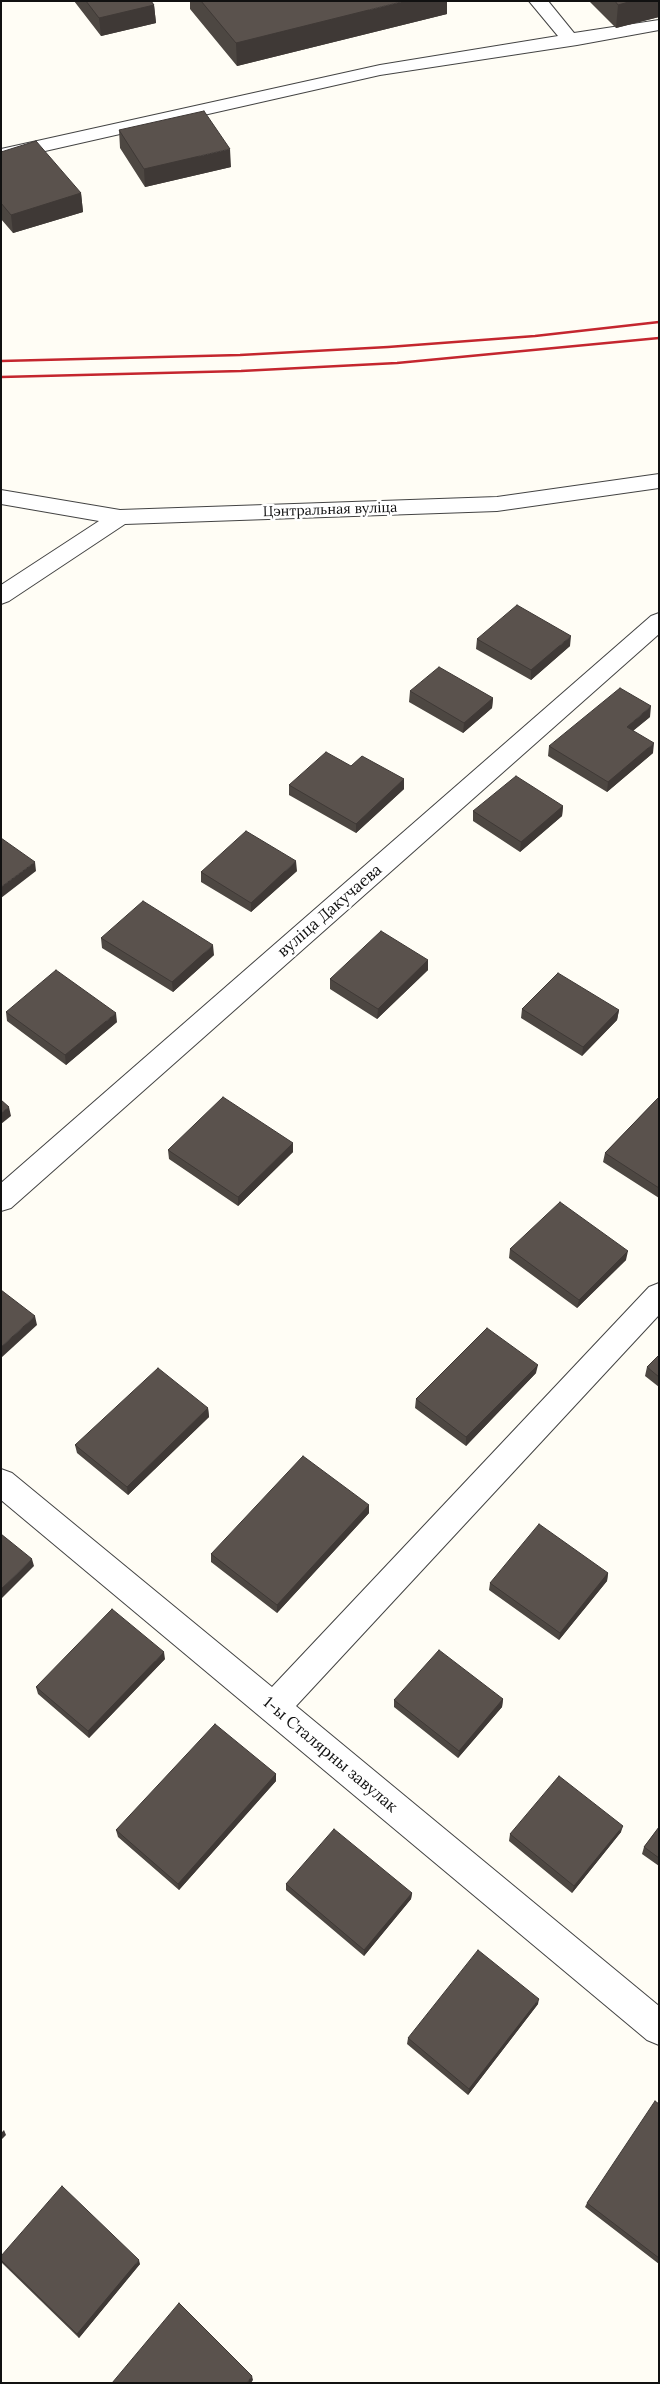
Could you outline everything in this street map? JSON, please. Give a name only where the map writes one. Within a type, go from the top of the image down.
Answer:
[{"type":"street","points":[[538,1],[568,37],[577,40]]},
{"type":"street","points":[[1,155],[380,70],[577,40],[659,25]]},
{"type":"street","name":"Цэнтральная вуліца","points":[[1,497],[120,517],[497,504],[659,481]]},
{"type":"street","points":[[1,596],[120,517]]},
{"type":"street","name":"вуліца Дакучаева","points":[[1,1200],[659,621]]},
{"type":"street","points":[[272,1708],[659,1295]]},
{"type":"street","name":"1-ы Сталярны завулак","points":[[1,1482],[659,2028]]},
{"type":"building","points":[[86,1],[151,1],[154,5],[99,18]]},
{"type":"building","points":[[201,1],[405,1],[236,43]]},
{"type":"building","points":[[615,1],[632,1],[618,5]]},
{"type":"building","points":[[204,111],[230,149],[144,169],[119,130]]},
{"type":"building","points":[[36,141],[81,193],[11,215],[1,203],[1,152]]},
{"type":"building","points":[[517,605],[571,636],[531,670],[477,639]]},
{"type":"building","points":[[439,667],[493,698],[464,723],[410,691]]},
{"type":"building","points":[[620,688],[651,706],[627,727],[654,743],[608,782],[549,746]]},
{"type":"building","points":[[326,752],[351,766],[362,756],[404,779],[356,824],[289,785]]},
{"type":"building","points":[[516,776],[563,806],[521,842],[473,811]]},
{"type":"building","points":[[246,831],[296,861],[251,903],[201,872]]},
{"type":"building","points":[[1,838],[35,862],[1,887]]},
{"type":"building","points":[[143,901],[213,945],[172,982],[101,938]]},
{"type":"building","points":[[381,931],[428,960],[378,1009],[330,979]]},
{"type":"building","points":[[56,970],[116,1013],[65,1055],[6,1012]]},
{"type":"building","points":[[558,973],[619,1010],[583,1047],[522,1009]]},
{"type":"building","points":[[223,1097],[293,1143],[238,1197],[168,1150]]},
{"type":"building","points":[[659,1097],[659,1188],[605,1153]]},
{"type":"building","points":[[1,1100],[9,1107],[1,1113]]},
{"type":"building","points":[[560,1202],[628,1251],[579,1300],[510,1249]]},
{"type":"building","points":[[1,1290],[35,1316],[1,1347]]},
{"type":"building","points":[[487,1328],[538,1365],[466,1437],[416,1399]]},
{"type":"building","points":[[659,1355],[659,1377],[647,1367]]},
{"type":"building","points":[[158,1368],[208,1408],[127,1487],[75,1445]]},
{"type":"building","points":[[303,1456],[369,1505],[277,1605],[211,1554]]},
{"type":"building","points":[[539,1524],[608,1573],[560,1633],[490,1583]]},
{"type":"building","points":[[1,1534],[32,1559],[1,1589]]},
{"type":"building","points":[[112,1609],[164,1652],[88,1731],[36,1687]]},
{"type":"building","points":[[439,1650],[503,1699],[459,1751],[394,1700]]},
{"type":"building","points":[[215,1724],[276,1774],[178,1884],[116,1830]]},
{"type":"building","points":[[559,1776],[623,1826],[574,1886],[510,1834]]},
{"type":"building","points":[[659,1827],[659,1858],[644,1847]]},
{"type":"building","points":[[334,1829],[412,1893],[364,1950],[286,1884]]},
{"type":"building","points":[[478,1950],[539,1999],[469,2089],[408,2038]]},
{"type":"building","points":[[655,2101],[659,2104],[659,2258],[587,2203]]},
{"type":"building","points":[[62,2186],[139,2260],[77,2334],[1,2260],[1,2256]]},
{"type":"building","points":[[179,2303],[252,2376],[247,2383],[112,2383]]},
{"type":"railway","points":[[1,361],[240,355],[388,347],[535,336],[659,322]]},
{"type":"railway","points":[[1,377],[241,371],[397,363],[659,338]]}]
